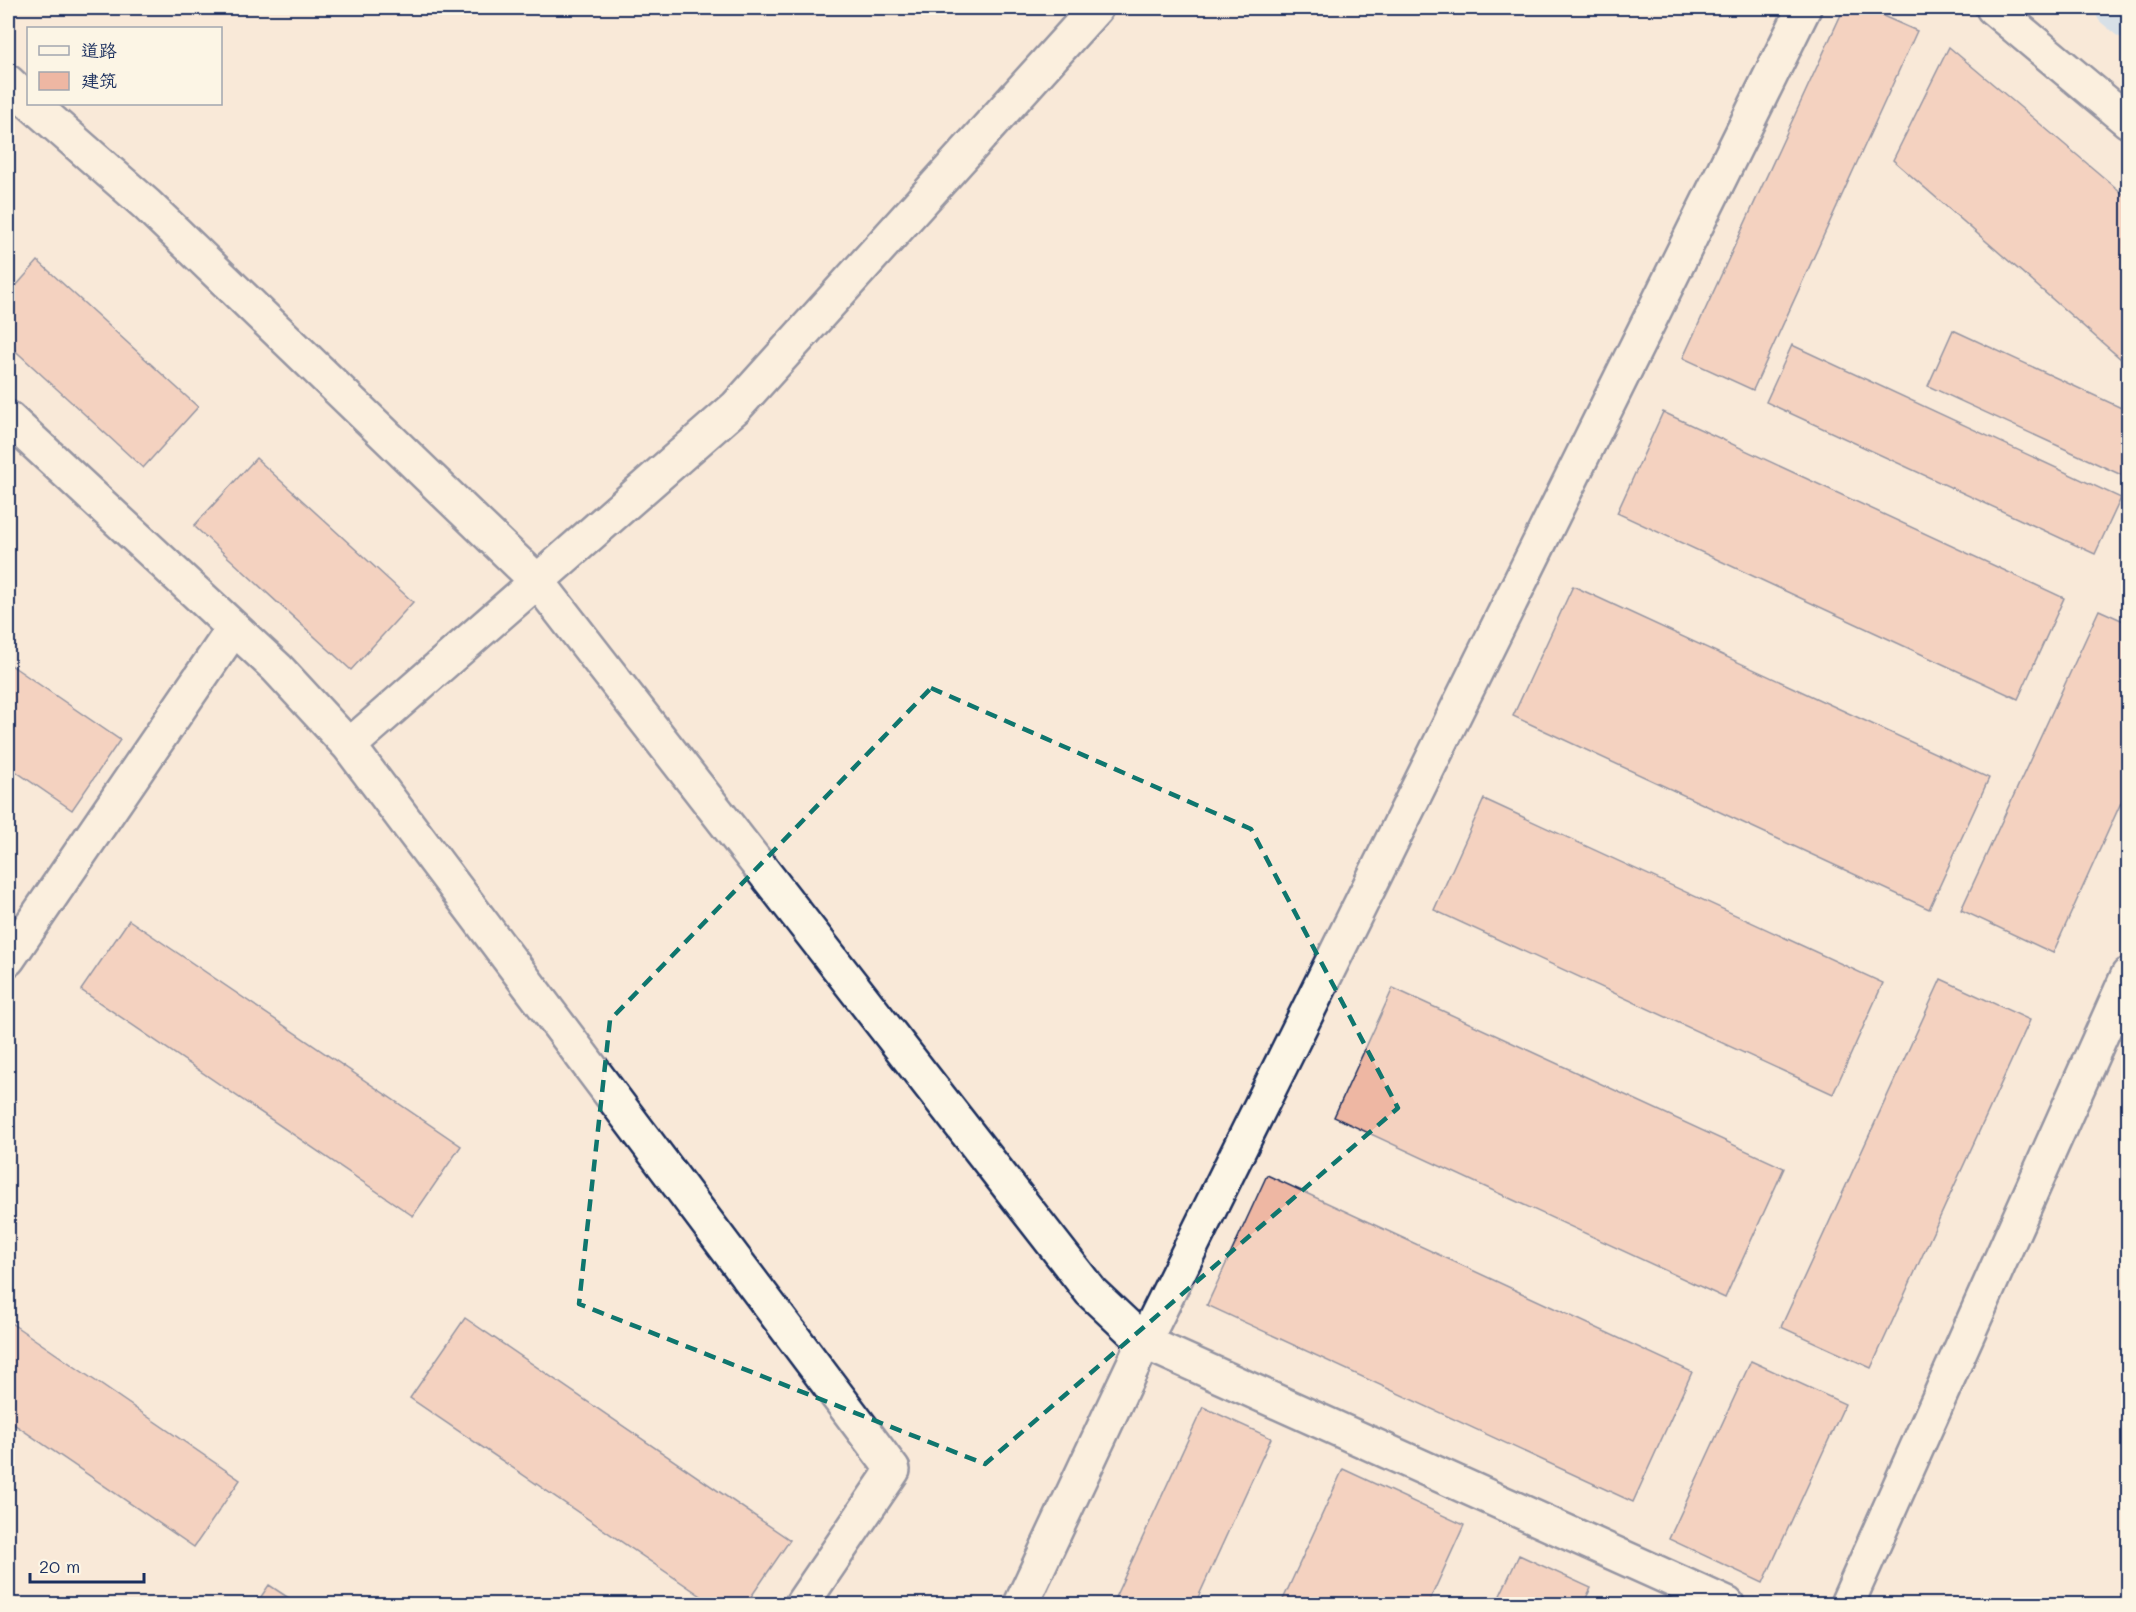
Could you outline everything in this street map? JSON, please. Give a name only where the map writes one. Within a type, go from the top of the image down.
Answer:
[{"type":"street","points":[[349,746],[736,407],[1096,8]]},
{"type":"street","points":[[1021,1605],[1144,1342],[1804,8]]},
{"type":"street","points":[[1993,8],[2128,120]]},
{"type":"street","points":[[8,82],[27,99]]},
{"type":"street","points":[[33,105],[146,204],[538,582],[1091,1292],[1144,1342],[1727,1605]]},
{"type":"street","points":[[8,418],[277,668],[349,746],[893,1470],[802,1605]]},
{"type":"street","points":[[8,959],[234,628]]},
{"type":"street","points":[[1847,1605],[2128,975]]},
{"type":"highlighted area","points":[[931,688],[1251,829],[1398,1108],[985,1464],[579,1304],[610,1020]]},
{"type":"building","points":[[1844,8],[1865,8],[1917,31],[1753,390],[1683,358]]},
{"type":"building","points":[[1949,47],[2128,198],[2128,365],[1893,160]]},
{"type":"building","points":[[38,261],[198,407],[143,468],[8,344],[8,295]]},
{"type":"building","points":[[1953,330],[2128,411],[2128,478],[1928,386]]},
{"type":"building","points":[[1792,345],[2121,498],[2095,554],[1766,402]]},
{"type":"building","points":[[1663,412],[2064,598],[2018,699],[1617,513]]},
{"type":"building","points":[[256,458],[413,602],[351,670],[194,526]]},
{"type":"building","points":[[1573,586],[1989,778],[1929,909],[1513,716]]},
{"type":"building","points":[[2099,610],[2128,623],[2128,787],[2053,953],[1961,910]]},
{"type":"building","points":[[8,663],[120,740],[72,810],[8,766]]},
{"type":"building","points":[[1484,799],[1883,983],[1833,1094],[1434,910]]},
{"type":"building","points":[[129,920],[461,1146],[413,1216],[81,990]]},
{"type":"building","points":[[1941,979],[2030,1020],[1871,1368],[1781,1327]]},
{"type":"building","points":[[1393,988],[1784,1168],[1725,1298],[1334,1117]]},
{"type":"building","points":[[1267,1175],[1692,1372],[1633,1502],[1207,1305]]},
{"type":"building","points":[[465,1318],[790,1540],[746,1604],[713,1604],[410,1398]]},
{"type":"building","points":[[8,1321],[240,1480],[194,1547],[8,1420]]},
{"type":"building","points":[[1751,1361],[1845,1404],[1763,1583],[1669,1539]]},
{"type":"building","points":[[1203,1407],[1271,1438],[1195,1604],[1112,1604]]},
{"type":"building","points":[[1343,1469],[1464,1525],[1428,1604],[1281,1604]]},
{"type":"building","points":[[1519,1555],[1591,1588],[1583,1604],[1496,1604]]},
{"type":"building","points":[[269,1585],[298,1604],[256,1604]]},
{"type":"waterway","points":[[2115,8],[2128,19]]}]
